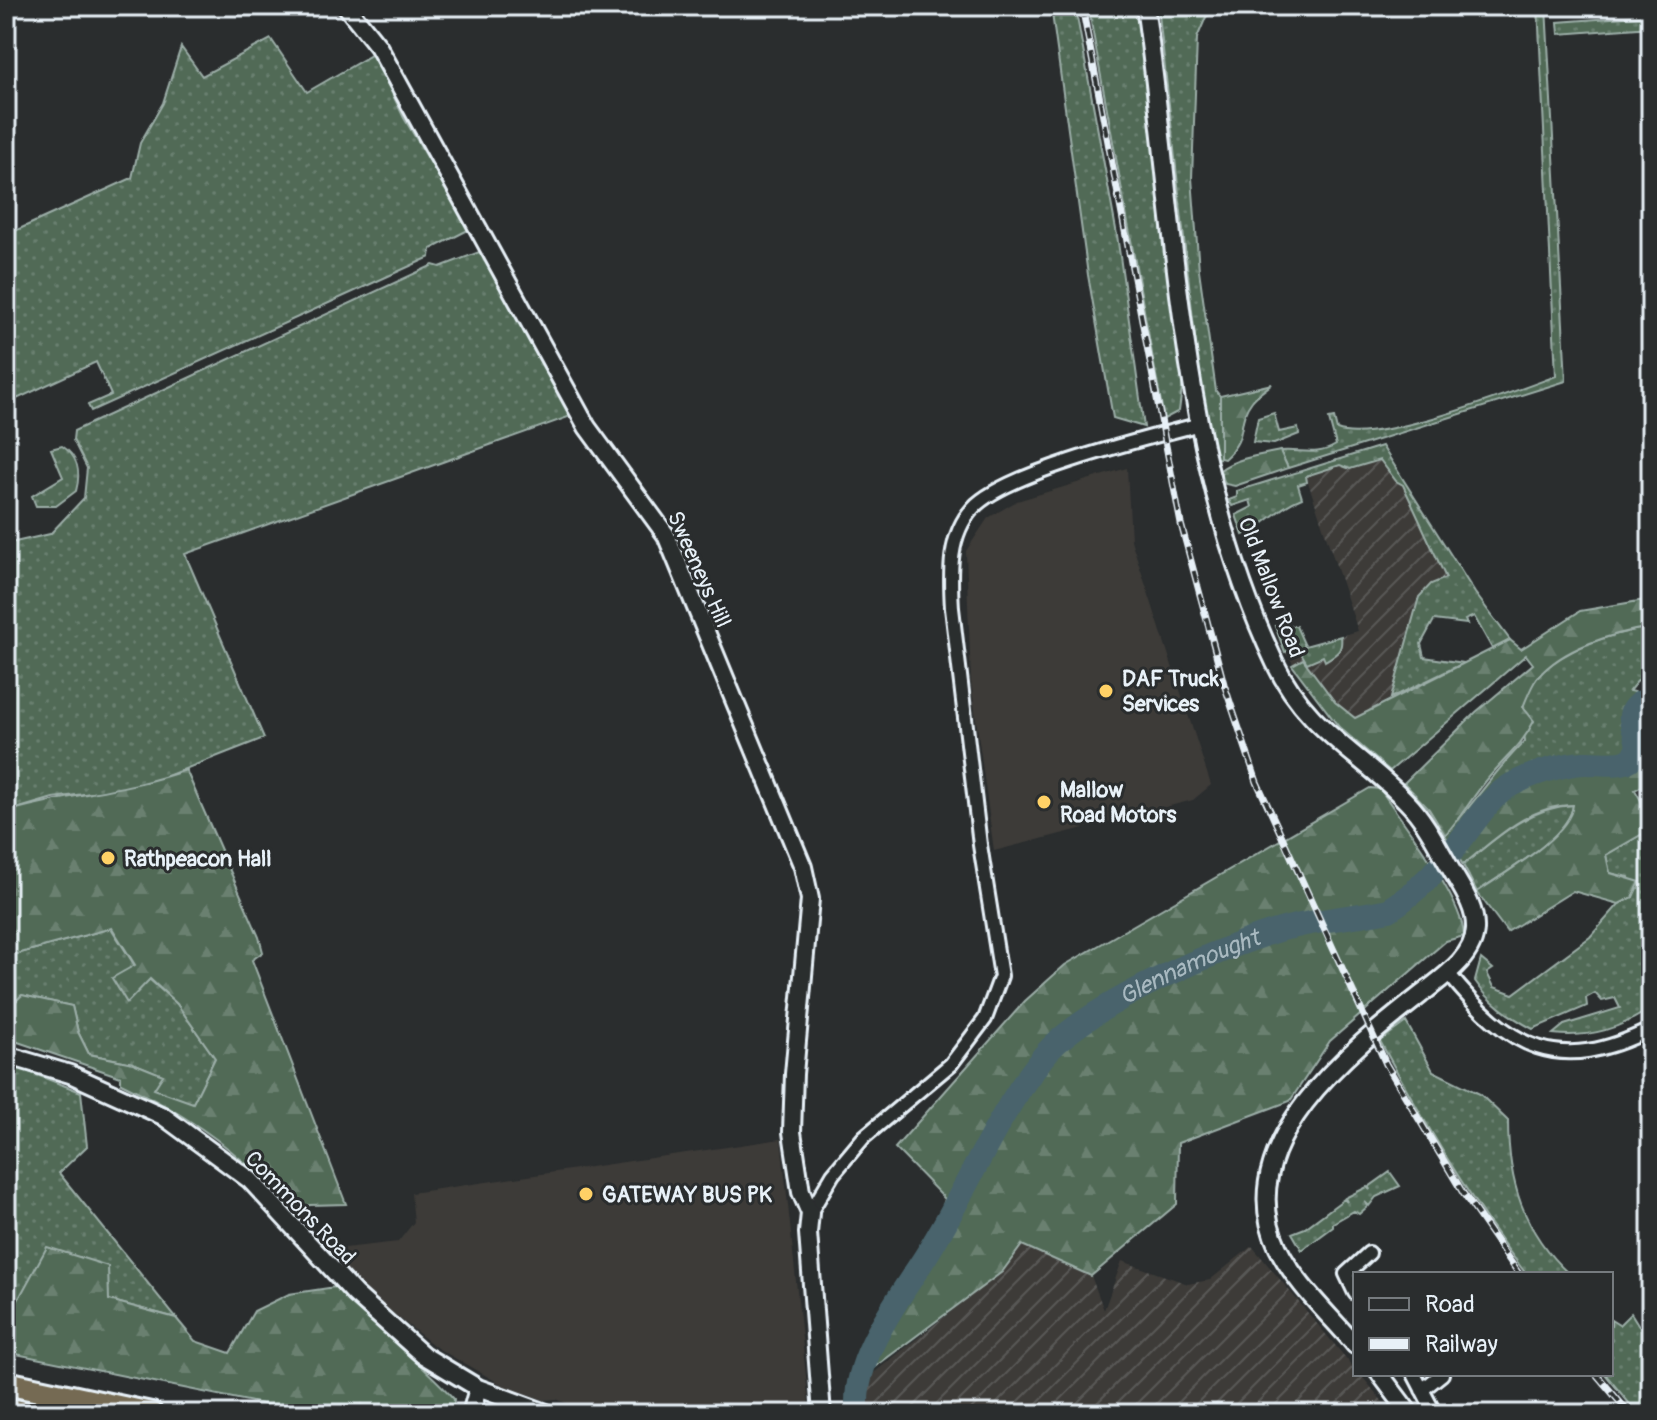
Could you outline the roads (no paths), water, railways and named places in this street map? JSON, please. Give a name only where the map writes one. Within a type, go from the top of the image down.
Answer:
[{"type":"highway","points":[[6,1383],[151,1414]]},
{"type":"highway","points":[[6,1409],[28,1414]]},
{"type":"street","name":"Sweeneys Hill","points":[[346,6],[378,46],[587,427],[666,535],[803,867],[810,899],[794,1074],[792,1132],[801,1192],[810,1213],[808,1233],[821,1412]]},
{"type":"street","name":"Old Mallow Road","points":[[1145,6],[1197,425],[1214,495],[1244,584],[1288,686],[1325,732],[1416,811],[1474,911],[1472,946],[1448,973],[1342,1060],[1315,1088],[1295,1115],[1274,1165],[1269,1207],[1278,1247],[1300,1282],[1353,1343]]},
{"type":"street","points":[[810,1213],[833,1174],[864,1137],[951,1064],[985,1019],[1001,976],[980,845],[952,608],[950,573],[955,539],[972,509],[997,490],[1100,452],[1197,425]]},
{"type":"street","points":[[1448,973],[1478,1010],[1500,1030],[1548,1050],[1597,1052],[1651,1029]]},
{"type":"street","name":"Commons Road","points":[[6,1055],[70,1074],[158,1113],[210,1147],[250,1180],[355,1294],[423,1355],[478,1388],[549,1414]]},
{"type":"street","points":[[1353,1289],[1346,1274],[1369,1253]]},
{"type":"street","points":[[1385,1376],[1410,1414]]},
{"type":"street","points":[[1415,1376],[1435,1414]]},
{"type":"street","points":[[1422,1390],[1440,1376]]},
{"type":"street","points":[[471,1414],[478,1388]]},
{"type":"waterway","name":"Glennamought","points":[[858,1414],[857,1394],[862,1372],[880,1329],[943,1227],[1010,1104],[1043,1057],[1062,1038],[1089,1018],[1156,980],[1228,948],[1300,925],[1389,910],[1448,857],[1502,791],[1534,775],[1560,767],[1584,763],[1616,764],[1632,758],[1637,750],[1632,711],[1651,698]]},
{"type":"railway","points":[[1082,6],[1181,524],[1224,684],[1257,782],[1386,1064],[1463,1193],[1518,1272]]},
{"type":"railway","points":[[1598,1376],[1630,1414]]},
{"type":"place","name":"DAF Truck Services","points":[[1106,691]]},
{"type":"place","name":"Mallow Road Motors","points":[[1044,802]]},
{"type":"place","name":"Rathpeacon Hall","points":[[108,858]]},
{"type":"place","name":"GATEWAY BUS PK","points":[[586,1194]]}]
